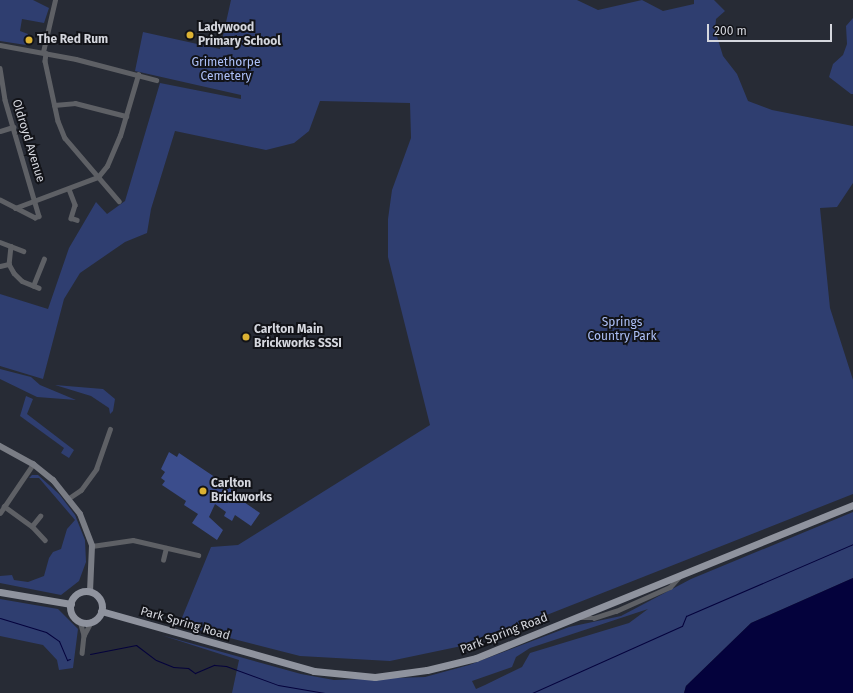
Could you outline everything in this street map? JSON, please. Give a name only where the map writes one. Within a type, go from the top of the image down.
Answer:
[{"type":"main road","name":"Park Spring Road","points":[[101,611],[292,667],[375,678],[427,670],[476,658],[853,505]]},
{"type":"main road","points":[[0,592],[71,604]]},
{"type":"main road","points":[[90,592],[100,599],[101,611],[91,622],[80,621],[72,614],[71,604],[77,594],[90,592]]},
{"type":"street","points":[[55,0],[45,53],[45,61],[54,105],[65,138],[120,201]]},
{"type":"street","points":[[0,46],[45,53],[156,80]]},
{"type":"street","name":"Oldroyd Avenue","points":[[0,68],[13,127],[39,214],[37,218],[15,208]]},
{"type":"street","points":[[0,200],[15,208],[98,177],[107,166],[126,116],[138,75]]},
{"type":"street","points":[[54,105],[75,103],[126,116]]},
{"type":"street","points":[[0,131],[13,127]]},
{"type":"street","points":[[69,189],[75,205],[71,218],[77,220]]},
{"type":"street","points":[[0,242],[23,251]]},
{"type":"street","points":[[11,246],[9,264],[19,279],[36,287],[44,259]]},
{"type":"street","points":[[0,266],[9,264]]},
{"type":"street","points":[[69,498],[81,490],[96,469],[110,429]]},
{"type":"street","points":[[0,446],[33,464],[69,498],[83,519],[92,546],[90,592]]},
{"type":"street","points":[[0,513],[33,464]]},
{"type":"street","points":[[4,506],[32,526],[45,540]]},
{"type":"street","points":[[32,526],[40,516]]},
{"type":"street","points":[[92,546],[133,540],[198,555]]},
{"type":"street","points":[[163,560],[166,548]]},
{"type":"street","points":[[80,621],[84,635]]},
{"type":"street","points":[[82,653],[84,635],[91,622]]},
{"type":"green space","points":[[0,0],[33,0],[49,8],[44,23],[22,19],[20,31],[28,34],[26,45],[0,41]]},
{"type":"green space","name":"Springs Country Park","points":[[231,0],[577,0],[598,10],[642,0],[663,11],[694,4],[694,0],[714,0],[725,11],[716,19],[715,30],[723,56],[737,74],[748,101],[772,110],[853,126],[853,183],[837,207],[820,208],[830,308],[853,380],[853,494],[476,643],[390,661],[300,656],[179,625],[211,547],[238,545],[430,425],[388,257],[388,219],[392,190],[411,138],[410,103],[320,101],[309,131],[294,143],[266,150],[175,131],[151,209],[147,233],[125,242],[80,273],[64,299],[43,379],[0,366],[0,294],[48,309],[69,248],[96,202],[107,214],[125,201],[160,83],[241,99],[241,95],[135,71],[143,32],[220,49]]},
{"type":"green space","points":[[853,18],[853,94],[851,94],[829,77],[833,64],[843,55],[847,44],[846,26]]},
{"type":"green space","points":[[0,369],[31,377],[40,385],[76,400],[37,397],[0,379]]},
{"type":"green space","points":[[55,385],[103,389],[115,399],[113,411],[110,414],[109,408],[91,396]]},
{"type":"green space","points":[[26,396],[33,399],[27,414],[74,450],[69,458],[61,453],[64,448],[20,416]]},
{"type":"green space","points":[[32,475],[38,475],[59,494],[75,515],[85,540],[86,562],[79,581],[61,595],[0,583],[0,576],[12,575],[14,580],[28,582],[44,576],[49,558],[53,552],[61,549],[67,529],[75,520],[39,478],[29,478]]},
{"type":"green space","points":[[853,512],[853,578],[751,623],[686,686],[684,693],[232,693],[239,660],[161,635],[301,674],[334,680],[425,677],[469,665],[569,627],[621,616],[691,579]],"holes":[[[648,609],[629,623],[530,653],[522,667],[476,689],[472,681],[512,667],[516,657],[530,648]]]},
{"type":"green space","points":[[0,599],[58,609],[78,629],[73,668],[59,670],[57,660],[43,645],[0,636]]},
{"type":"shaded area","points":[[853,578],[853,693],[684,693],[686,686],[751,623]]},
{"type":"building","name":"Carlton Brickworks","points":[[169,452],[177,457],[179,453],[243,496],[241,500],[260,513],[251,526],[235,515],[232,521],[224,516],[226,512],[215,504],[209,517],[223,530],[217,540],[192,523],[198,514],[184,505],[186,501],[162,485],[165,481],[161,478],[165,472],[161,469]]},
{"type":"waterway","points":[[532,693],[682,626],[686,616],[853,544]]},
{"type":"waterway","points":[[0,618],[46,632],[59,641],[67,660],[70,659]]},
{"type":"waterway","points":[[90,654],[136,645],[156,660],[173,667],[188,668],[195,673],[214,665],[226,666],[278,685],[325,693]]},
{"type":"place","name":"Ladywood Primary School","points":[[190,35]]},
{"type":"place","name":"The Red Rum","points":[[29,40]]},
{"type":"place","name":"Carlton Main Brickworks SSSI","points":[[246,337]]},
{"type":"place","name":"Carlton Brickworks","points":[[203,491]]},
{"type":"park label","name":"Grimethorpe Cemetery","points":[[226,70]]}]
